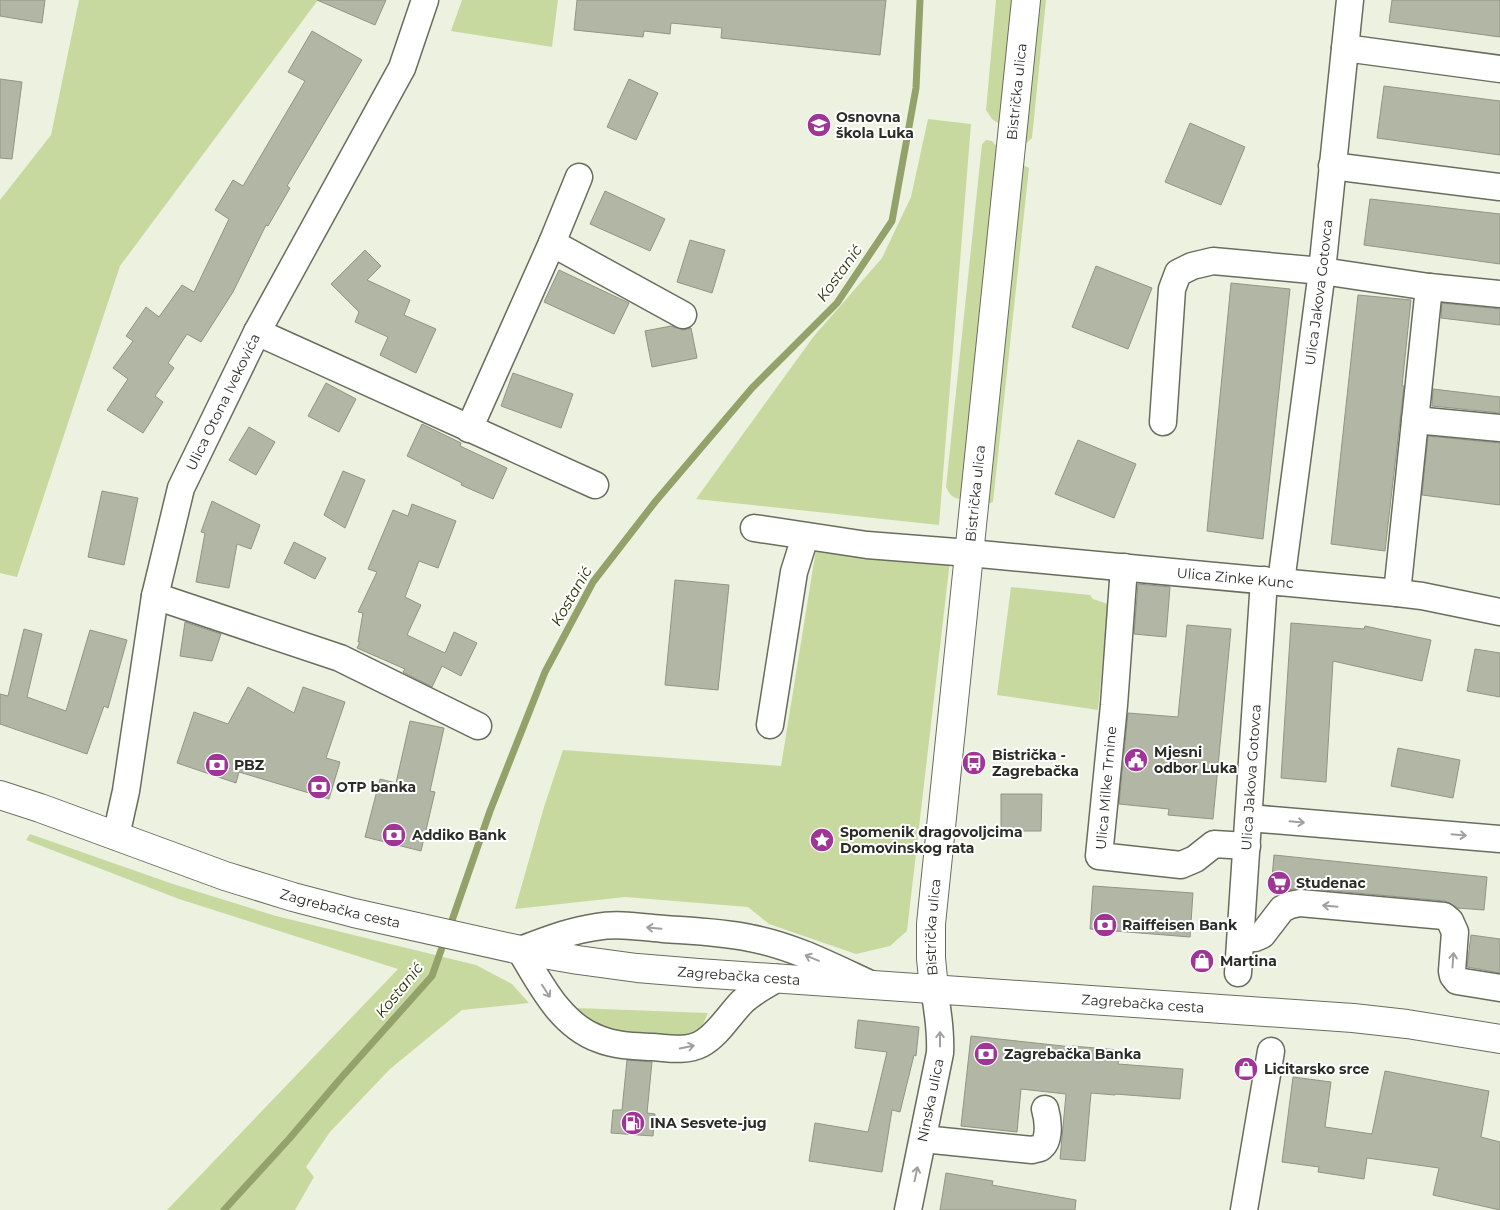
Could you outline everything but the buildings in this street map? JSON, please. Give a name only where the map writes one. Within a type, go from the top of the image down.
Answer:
[{"type":"main road","name":"Bistrička ulica","points":[[934,989],[931,958],[931,924],[1026,0]]},
{"type":"main road","name":"Zagrebačka cesta","points":[[0,795],[225,876],[293,897],[477,941],[578,960],[637,968],[1353,1018],[1407,1024],[1500,1039]]},
{"type":"street","name":"Ulica Otona Ivekovića","points":[[116,836],[126,791],[155,596],[180,488],[257,332],[402,68],[425,0]]},
{"type":"street","name":"Ulica Jakova Gotovca","points":[[1238,973],[1248,818],[1273,581],[1322,271],[1350,0]]},
{"type":"street","points":[[1345,48],[1500,69]]},
{"type":"street","points":[[1332,166],[1500,187]]},
{"type":"street","points":[[469,429],[552,243],[579,177]]},
{"type":"street","points":[[552,243],[683,315]]},
{"type":"street","points":[[1163,422],[1172,288],[1178,273],[1192,266],[1214,261],[1322,271],[1429,287],[1500,294]]},
{"type":"street","points":[[1396,593],[1429,287]]},
{"type":"street","points":[[257,332],[595,485]]},
{"type":"street","points":[[1415,420],[1500,428]]},
{"type":"street","name":"Ulica Zinke Kunc","points":[[754,528],[867,545],[1396,593],[1422,596],[1500,612]]},
{"type":"street","points":[[770,725],[794,572],[804,536]]},
{"type":"street","name":"Ulica Milke Trnine","points":[[1124,567],[1114,705],[1099,856],[1181,865],[1195,859],[1214,844],[1247,846]]},
{"type":"street","points":[[155,596],[340,658],[478,726]]},
{"type":"street","points":[[1248,818],[1500,839]]},
{"type":"street","points":[[1241,939],[1255,938],[1262,935],[1282,909],[1300,903],[1444,916],[1450,921],[1454,932],[1453,976],[1457,981],[1500,988]]},
{"type":"street","points":[[778,978],[757,990],[743,1001],[712,1036],[699,1045],[680,1049],[622,1045],[599,1039],[580,1029],[564,1016],[553,1003],[520,950],[572,932],[598,926],[702,932],[749,937],[782,946],[810,956],[872,985]]},
{"type":"street","name":"Ninska ulica","points":[[908,1210],[940,1053],[940,1025],[934,989]]},
{"type":"street","points":[[1244,1210],[1271,1051]]},
{"type":"street","points":[[923,1139],[1032,1150],[1040,1148],[1044,1143],[1048,1120],[1045,1109]]},
{"type":"green space","points":[[79,0],[318,0],[120,266],[17,577],[0,573],[0,200],[51,135]]},
{"type":"green space","points":[[462,0],[558,0],[552,47],[451,31]]},
{"type":"green space","points":[[996,0],[1013,0],[1001,125],[992,119],[986,110]]},
{"type":"green space","points":[[1037,0],[1046,0],[1032,138],[1022,147]]},
{"type":"green space","points":[[928,119],[971,124],[939,525],[696,499],[814,336],[882,258],[911,197]]},
{"type":"green space","points":[[986,140],[992,141],[998,148],[961,499],[952,496],[946,487],[982,144]]},
{"type":"green space","points":[[1021,164],[1029,168],[993,502],[987,504]]},
{"type":"green space","points":[[818,537],[951,552],[907,931],[890,946],[856,954],[769,924],[748,907],[625,897],[515,909],[544,807],[563,750],[781,766]]},
{"type":"green space","points":[[1011,587],[1090,595],[1093,599],[1108,604],[1098,710],[997,695]]},
{"type":"green space","points":[[30,834],[173,884],[276,916],[476,965],[512,984],[529,1003],[462,1010],[390,1069],[330,1132],[306,1167],[314,1177],[295,1210],[167,1210],[398,969],[179,899],[26,840]]},
{"type":"green space","points":[[577,1008],[708,1013],[702,1026],[696,1033],[676,1036],[625,1032],[597,1026],[589,1023]]},
{"type":"waterway","name":"Kostanić","points":[[449,929],[490,811],[545,672],[593,582],[655,502],[752,388],[837,303],[892,221],[916,88],[920,0]]},
{"type":"waterway","name":"Kostanić","points":[[224,1210],[432,976],[445,939]]},
{"type":"place","name":"Osnovna škola Luka","points":[[819,125]]},
{"type":"place","name":"Mjesni odbor Luka","points":[[1136,760]]},
{"type":"place","name":"Bistrička - Zagrebačka","points":[[974,763]]},
{"type":"place","name":"PBZ","points":[[217,765]]},
{"type":"place","name":"OTP banka","points":[[319,787]]},
{"type":"place","name":"Addiko Bank","points":[[394,835]]},
{"type":"place","name":"Spomenik dragovoljcima Domovinskog rata","points":[[822,840]]},
{"type":"place","name":"Studenac","points":[[1279,883]]},
{"type":"place","name":"Raiffeisen Bank","points":[[1105,925]]},
{"type":"place","name":"Martina","points":[[1202,961]]},
{"type":"place","name":"Zagrebačka Banka","points":[[986,1054]]},
{"type":"place","name":"Licitarsko srce","points":[[1246,1069]]},
{"type":"place","name":"INA Sesvete-jug","points":[[633,1123]]}]
